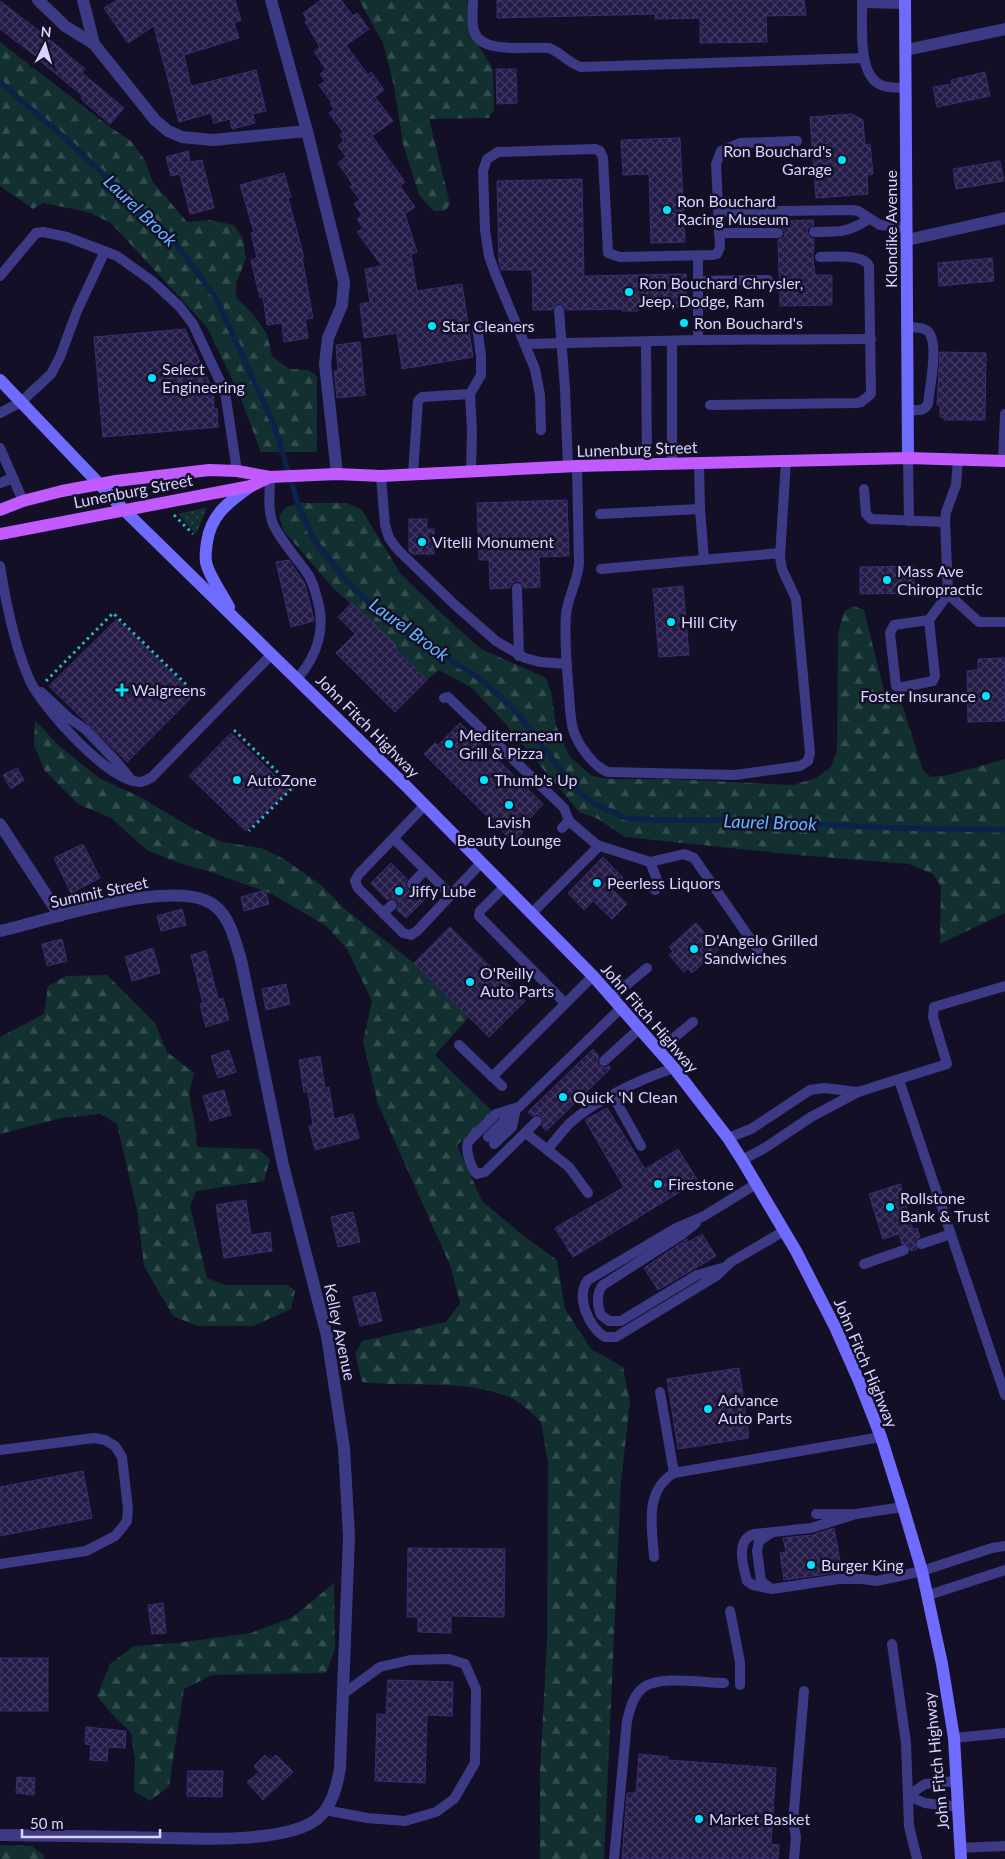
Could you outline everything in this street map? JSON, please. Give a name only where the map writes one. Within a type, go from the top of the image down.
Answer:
[{"type":"main road","name":"Klondike Avenue","points":[[905,2],[908,458]]},
{"type":"main road","name":"John Fitch Highway","points":[[0,380],[124,510],[297,678],[593,976],[659,1050],[728,1138],[784,1231],[835,1327],[859,1380],[881,1437],[922,1571],[942,1664],[954,1738],[961,1854]]},
{"type":"main road","name":"Lunenburg Street","points":[[0,510],[62,491],[100,484],[209,470],[236,471],[270,477],[337,474],[381,476],[647,464],[908,458],[1004,461]]},
{"type":"main road","name":"Lunenburg Street","points":[[0,534],[251,486],[270,477]]},
{"type":"main road","points":[[235,618],[209,572],[206,561],[208,534],[214,518],[223,506],[251,486]]},
{"type":"street","points":[[38,0],[65,26],[94,44],[155,120],[175,135],[192,139],[213,140],[307,131]]},
{"type":"street","points":[[82,0],[94,44]]},
{"type":"street","points":[[271,0],[307,131],[344,282],[342,305],[328,338],[325,364],[337,474]]},
{"type":"street","points":[[906,50],[1005,29]]},
{"type":"street","points":[[907,234],[1005,218]]},
{"type":"street","points":[[0,824],[60,916]]},
{"type":"street","name":"Summit Street","points":[[0,931],[116,902],[157,895],[177,895],[206,900]]},
{"type":"street","name":"Kelley Avenue","points":[[206,900],[214,904],[226,919],[235,939],[241,960],[283,1165],[327,1336],[344,1448],[348,1489],[349,1536],[340,1768],[336,1789],[325,1810]]},
{"type":"street","points":[[0,1835],[253,1837],[304,1827],[317,1819],[325,1810]]},
{"type":"lane","points":[[473,0],[474,32],[479,40],[488,45],[498,47],[549,48],[556,50],[568,61],[581,67],[864,58]]},
{"type":"lane","points":[[905,2],[862,2],[864,58],[870,78],[885,87],[906,88]]},
{"type":"lane","points":[[541,430],[538,382],[535,369],[489,256],[485,230],[483,177],[487,159],[498,152],[595,149],[600,151],[603,158],[608,254],[620,257],[698,256],[717,254],[720,247],[716,164],[721,151],[740,143],[797,141]]},
{"type":"lane","points":[[718,212],[853,210],[880,225],[907,234]]},
{"type":"lane","points":[[814,232],[852,230],[870,219]]},
{"type":"lane","points":[[0,276],[36,234],[43,232],[66,237],[117,256],[152,281],[179,306],[193,324],[225,392],[236,471]]},
{"type":"lane","points":[[719,233],[778,232]]},
{"type":"lane","points":[[0,413],[21,402],[51,374],[60,357],[77,311],[106,252]]},
{"type":"lane","points":[[698,256],[698,340]]},
{"type":"lane","points":[[710,405],[862,402],[871,394],[870,272],[867,262],[859,257],[820,257]]},
{"type":"lane","points":[[698,281],[768,280]]},
{"type":"lane","points":[[560,310],[561,344],[579,563],[578,574],[569,598],[566,615],[566,664],[574,731],[591,759],[601,769],[608,772],[735,775],[790,768],[808,761],[810,753],[796,599],[782,569],[780,553],[786,461]]},
{"type":"lane","points":[[906,327],[928,331],[934,350],[928,404],[921,411],[908,410]]},
{"type":"lane","points":[[471,471],[472,431],[470,394],[481,375],[481,356],[477,328]]},
{"type":"lane","points":[[525,344],[871,339]]},
{"type":"lane","points":[[672,341],[672,464]]},
{"type":"lane","points":[[646,342],[647,464]]},
{"type":"lane","points":[[412,474],[418,401],[422,397],[470,394]]},
{"type":"lane","points":[[1004,461],[1005,414]]},
{"type":"lane","points":[[0,448],[4,466],[13,478],[23,502]]},
{"type":"lane","points":[[908,458],[909,521]]},
{"type":"lane","points":[[929,620],[894,625],[891,629],[896,686],[903,688],[933,681],[935,676],[929,620],[948,594],[945,522],[946,512],[956,485],[958,460]]},
{"type":"lane","points":[[699,463],[704,560]]},
{"type":"lane","points":[[381,476],[385,524],[389,538],[398,550],[462,611],[496,640],[520,656],[540,662],[566,664]]},
{"type":"lane","points":[[270,477],[270,511],[273,525],[309,577],[321,616],[317,647],[311,661],[297,678]]},
{"type":"lane","points":[[0,483],[13,478]]},
{"type":"lane","points":[[864,489],[867,518],[876,520],[945,522]]},
{"type":"lane","points":[[600,514],[700,509]]},
{"type":"lane","points":[[601,569],[780,553]]},
{"type":"lane","points":[[0,566],[14,637],[31,683],[48,709],[98,760],[109,769],[131,779],[141,782],[152,777],[272,654]]},
{"type":"lane","points":[[517,588],[520,656]]},
{"type":"lane","points":[[948,594],[979,622],[1005,622]]},
{"type":"lane","points":[[444,698],[448,697],[564,808],[566,825],[592,842],[650,862],[684,854],[694,858],[758,950]]},
{"type":"lane","points":[[425,806],[360,874],[355,881],[358,888],[403,933],[411,935],[417,931],[481,863]]},
{"type":"lane","points":[[394,838],[451,895]]},
{"type":"lane","points":[[531,914],[599,846]]},
{"type":"lane","points":[[650,862],[658,882],[655,890]]},
{"type":"lane","points":[[412,884],[425,870]]},
{"type":"lane","points":[[504,887],[480,911],[479,916],[565,1003]]},
{"type":"lane","points":[[383,913],[392,904]]},
{"type":"lane","points":[[612,997],[647,968]]},
{"type":"lane","points":[[492,1077],[593,976]]},
{"type":"lane","points":[[742,1160],[762,1150],[811,1117],[858,1092],[947,1064],[933,1017],[934,1007],[1005,986]]},
{"type":"lane","points":[[537,1122],[485,1172],[475,1173],[466,1144],[512,1127],[516,1109],[622,1007]]},
{"type":"lane","points":[[659,1050],[693,1022]]},
{"type":"lane","points":[[604,1060],[640,1028]]},
{"type":"lane","points":[[459,1045],[502,1086]]},
{"type":"lane","points":[[547,1150],[572,1122],[596,1105],[647,1077],[674,1068]]},
{"type":"lane","points":[[899,1080],[1005,1395]]},
{"type":"lane","points":[[728,1138],[750,1129],[810,1090],[824,1088],[858,1092]]},
{"type":"lane","points":[[613,1096],[641,1146]]},
{"type":"lane","points":[[488,1137],[499,1112],[516,1109]]},
{"type":"lane","points":[[526,1133],[569,1168],[588,1193]]},
{"type":"lane","points":[[488,1137],[503,1155]]},
{"type":"lane","points":[[728,1264],[716,1276],[616,1337],[608,1338],[602,1335],[588,1316],[583,1298],[585,1284],[588,1280],[676,1228],[704,1216],[756,1184]]},
{"type":"lane","points":[[704,1216],[682,1235],[603,1285],[598,1296],[601,1315],[609,1321],[621,1321],[698,1275],[719,1270],[784,1231]]},
{"type":"lane","points":[[922,1244],[945,1236]]},
{"type":"lane","points":[[864,1264],[904,1250]]},
{"type":"lane","points":[[660,1392],[674,1473]]},
{"type":"lane","points":[[654,1557],[651,1522],[653,1500],[663,1482],[674,1473],[881,1437]]},
{"type":"lane","points":[[0,1450],[94,1438],[105,1440],[115,1446],[122,1457],[128,1509],[126,1521],[115,1536],[86,1551],[0,1564]]},
{"type":"lane","points":[[903,1506],[856,1514],[811,1528],[749,1536],[743,1542],[742,1548],[747,1581],[763,1588],[776,1588],[838,1579],[877,1581],[922,1571],[992,1548],[1005,1546]]},
{"type":"lane","points":[[816,1514],[856,1514]]},
{"type":"lane","points":[[774,1532],[760,1541],[756,1551],[760,1581],[766,1586],[776,1588]]},
{"type":"lane","points":[[928,1595],[1005,1570]]},
{"type":"lane","points":[[730,1611],[740,1662],[740,1685]]},
{"type":"lane","points":[[892,1644],[906,1743],[909,1826],[917,1859]]},
{"type":"lane","points":[[325,1810],[367,1818],[405,1820],[436,1812],[454,1799],[475,1763],[476,1689],[465,1664],[449,1659],[410,1660],[380,1666],[343,1694]]},
{"type":"lane","points":[[614,1859],[626,1721],[636,1696],[644,1687],[660,1682],[724,1684]]},
{"type":"lane","points":[[794,1859],[796,1837],[793,1822],[804,1691]]},
{"type":"lane","points":[[954,1738],[1005,1733]]},
{"type":"lane","points":[[908,1796],[925,1784],[957,1781]]},
{"type":"lane","points":[[908,1796],[925,1803],[959,1807]]},
{"type":"lane","points":[[961,1854],[1005,1846]]},
{"type":"path","points":[[174,515],[194,536]]},
{"type":"path","points":[[48,688],[44,683],[113,613],[193,690]]},
{"type":"path","points":[[234,730],[293,787],[249,831]]},
{"type":"green space","points":[[359,0],[467,0],[469,30],[493,69],[494,110],[489,118],[429,119],[450,204],[445,211],[434,211],[419,195],[403,144],[394,86],[383,43]]},
{"type":"green space","points":[[0,42],[131,141],[144,159],[153,182],[187,222],[209,220],[234,225],[243,239],[246,259],[236,283],[236,297],[253,314],[267,334],[272,356],[289,369],[308,370],[317,376],[317,452],[261,452],[239,394],[207,327],[111,223],[88,212],[43,203],[33,209],[0,186]]},
{"type":"green space","points":[[298,503],[347,503],[362,510],[400,573],[439,611],[481,649],[546,678],[551,692],[556,725],[570,757],[592,776],[610,779],[671,779],[793,785],[816,778],[831,767],[837,751],[838,633],[844,612],[853,606],[864,610],[886,699],[900,698],[923,770],[931,777],[948,775],[1005,759],[1005,913],[940,944],[941,886],[933,874],[909,864],[798,855],[625,837],[598,819],[579,812],[503,721],[472,688],[439,670],[427,680],[395,648],[397,645],[332,587],[284,531],[279,517],[285,508]]},
{"type":"green space","points":[[204,508],[207,508],[196,534],[178,514]]},
{"type":"green space","points":[[35,720],[58,745],[99,778],[140,797],[194,829],[222,842],[261,848],[284,859],[320,884],[346,910],[414,963],[469,1017],[435,1055],[494,1113],[457,1145],[482,1201],[525,1237],[557,1260],[565,1309],[591,1349],[623,1367],[630,1402],[621,1481],[604,1859],[540,1859],[540,1771],[547,1641],[548,1463],[541,1422],[515,1400],[493,1392],[456,1386],[362,1382],[355,1354],[362,1341],[446,1322],[460,1303],[450,1265],[378,1104],[363,1041],[372,1001],[347,949],[326,926],[272,894],[211,872],[176,862],[147,850],[111,818],[78,804],[45,771],[34,745]]},
{"type":"green space","points":[[107,975],[155,1023],[167,1052],[194,1073],[189,1094],[197,1147],[258,1149],[270,1159],[264,1181],[196,1191],[190,1206],[207,1278],[225,1285],[287,1285],[295,1291],[291,1309],[253,1326],[197,1326],[173,1316],[144,1266],[137,1210],[117,1124],[101,1114],[61,1118],[0,1134],[0,1037],[44,1014],[48,986],[66,976]]},
{"type":"green space","points":[[334,1583],[335,1649],[326,1673],[212,1675],[184,1689],[169,1786],[150,1801],[134,1791],[135,1759],[131,1733],[97,1696],[110,1664],[134,1646],[177,1643],[251,1633],[293,1617]]},
{"type":"green space","points":[[0,1845],[32,1846],[44,1855],[44,1859],[0,1859]]},
{"type":"building","points":[[117,0],[235,0],[241,20],[234,23],[239,38],[184,55],[190,83],[192,86],[256,70],[266,111],[253,114],[255,123],[232,129],[230,119],[214,123],[211,113],[179,122],[154,26],[128,43],[104,8]]},
{"type":"building","points":[[321,0],[341,0],[353,16],[357,13],[369,29],[346,45],[368,75],[371,72],[384,90],[375,97],[393,121],[372,136],[405,182],[400,186],[415,207],[405,214],[417,252],[411,254],[417,291],[462,284],[473,357],[402,369],[397,333],[364,338],[360,304],[370,302],[365,269],[382,266],[357,232],[363,228],[357,219],[362,215],[354,204],[360,200],[350,187],[353,185],[338,163],[346,157],[338,146],[344,141],[340,135],[343,132],[329,113],[334,109],[330,104],[332,103],[319,85],[325,81],[320,74],[326,69],[314,52],[320,47],[305,22],[307,20],[303,13]]},
{"type":"building","points":[[497,0],[804,0],[806,15],[766,16],[767,42],[700,43],[700,18],[655,19],[655,14],[497,18]]},
{"type":"building","points":[[0,1],[85,69],[82,73],[124,108],[110,124],[81,99],[83,96],[41,60],[0,29]]},
{"type":"building","points":[[496,69],[516,69],[517,103],[497,104]]},
{"type":"building","points":[[985,72],[990,96],[937,107],[933,87],[952,84],[951,80]]},
{"type":"building","name":"Ron Bouchard's Garage","points":[[852,114],[863,120],[865,145],[870,144],[873,174],[867,175],[868,194],[816,198],[810,117]]},
{"type":"building","points":[[680,138],[685,242],[651,243],[649,174],[623,175],[621,140]]},
{"type":"building","points":[[188,151],[190,162],[202,160],[214,208],[190,214],[180,174],[171,176],[166,157]]},
{"type":"building","points":[[1000,161],[1004,181],[956,189],[953,169]]},
{"type":"building","points":[[284,173],[291,197],[288,198],[304,257],[302,257],[313,318],[305,319],[308,338],[284,342],[282,323],[267,325],[263,297],[260,298],[251,260],[257,258],[251,233],[254,232],[240,185]]},
{"type":"building","points":[[582,179],[584,276],[686,274],[687,307],[638,308],[638,311],[622,311],[622,309],[566,310],[559,303],[552,310],[533,310],[532,270],[501,270],[499,263],[497,181]]},
{"type":"building","name":"Ron Bouchard Chrysler, Jeep, Dodge, Ram","points":[[813,220],[814,225],[808,228],[807,232],[810,238],[814,239],[815,275],[832,275],[832,305],[780,306],[778,240],[784,237],[785,233],[782,227],[778,226],[778,221]]},
{"type":"building","points":[[992,258],[994,281],[939,286],[938,263]]},
{"type":"building","name":"Select Engineering","points":[[185,329],[213,391],[214,409],[217,408],[218,427],[103,437],[94,337]]},
{"type":"building","points":[[360,342],[365,395],[337,398],[334,371],[338,371],[336,345]]},
{"type":"building","points":[[940,352],[986,353],[985,420],[944,420],[944,417],[940,417],[940,405],[937,405]]},
{"type":"building","points":[[567,500],[569,556],[539,557],[540,587],[524,588],[521,582],[516,581],[511,584],[510,588],[490,589],[489,560],[479,560],[477,503]]},
{"type":"building","name":"Vitelli Monument","points":[[409,519],[427,519],[427,529],[434,529],[434,554],[413,554],[409,551]]},
{"type":"building","points":[[289,560],[305,584],[314,620],[291,627],[276,562]]},
{"type":"building","name":"Mass Ave Chiropractic","points":[[914,566],[914,593],[860,594],[860,567]]},
{"type":"building","name":"Hill City","points":[[683,586],[689,655],[659,657],[653,589]]},
{"type":"building","points":[[352,603],[397,646],[394,648],[427,680],[395,712],[336,653],[355,634],[338,617]]},
{"type":"building","name":"Walgreens","points":[[117,619],[194,695],[127,762],[49,686]]},
{"type":"building","name":"Foster Insurance","points":[[1005,658],[1005,721],[968,722],[967,671],[978,670],[978,659]]},
{"type":"building","points":[[460,723],[543,804],[520,829],[523,832],[513,842],[424,754],[435,743],[438,745]]},
{"type":"building","name":"AutoZone","points":[[231,733],[289,789],[246,831],[189,776]]},
{"type":"building","points":[[17,768],[24,780],[11,789],[3,775]]},
{"type":"building","points":[[83,844],[100,878],[71,893],[54,858]]},
{"type":"building","name":"Peerless Liquors","points":[[603,857],[623,878],[612,889],[627,904],[612,919],[593,901],[584,910],[568,893]]},
{"type":"building","name":"Jiffy Lube","points":[[391,863],[407,879],[405,883],[407,889],[411,891],[417,889],[426,898],[406,918],[397,910],[399,904],[397,900],[391,898],[387,900],[371,883]]},
{"type":"building","points":[[265,890],[269,904],[244,911],[241,897]]},
{"type":"building","points":[[182,909],[186,925],[161,931],[157,916]]},
{"type":"building","name":"D'Angelo Grilled Sandwiches","points":[[696,923],[719,949],[692,973],[688,968],[684,972],[669,955],[673,952],[669,947]]},
{"type":"building","name":"O'Reilly Auto Parts","points":[[450,927],[525,1001],[489,1037],[414,963]]},
{"type":"building","points":[[62,939],[67,961],[47,966],[42,944]]},
{"type":"building","points":[[153,948],[160,973],[132,981],[125,957]]},
{"type":"building","points":[[206,951],[218,999],[223,998],[229,1020],[206,1027],[200,1004],[203,1003],[191,955]]},
{"type":"building","points":[[286,984],[290,1004],[266,1010],[262,989]]},
{"type":"building","name":"Quick 'N Clean","points":[[593,1049],[599,1056],[597,1062],[599,1066],[605,1068],[609,1066],[611,1068],[546,1131],[542,1126],[544,1122],[542,1117],[538,1114],[532,1116],[528,1112]]},
{"type":"building","points":[[229,1050],[236,1072],[218,1078],[211,1056]]},
{"type":"building","points":[[320,1056],[325,1088],[329,1087],[334,1119],[353,1114],[359,1138],[315,1150],[309,1126],[313,1125],[308,1092],[304,1092],[299,1060]]},
{"type":"building","points":[[224,1090],[231,1115],[210,1121],[203,1096]]},
{"type":"building","name":"Firestone","points":[[607,1108],[645,1169],[678,1149],[698,1181],[573,1257],[555,1228],[624,1187],[585,1120]]},
{"type":"building","name":"Rollstone Bank & Trust","points":[[900,1184],[913,1230],[917,1228],[920,1237],[914,1242],[917,1249],[911,1251],[908,1245],[902,1244],[899,1234],[883,1239],[869,1194]]},
{"type":"building","points":[[246,1200],[251,1235],[270,1232],[272,1251],[224,1258],[216,1205]]},
{"type":"building","points":[[353,1212],[360,1242],[338,1247],[331,1217]]},
{"type":"building","points":[[702,1234],[716,1256],[658,1290],[644,1268],[687,1239],[689,1242]]},
{"type":"building","points":[[375,1292],[382,1321],[360,1326],[353,1297]]},
{"type":"building","name":"Advance Auto Parts","points":[[739,1368],[749,1438],[678,1449],[667,1379]]},
{"type":"building","points":[[83,1471],[92,1518],[0,1536],[0,1487]]},
{"type":"building","name":"Burger King","points":[[834,1528],[842,1572],[784,1580],[780,1553],[786,1552],[783,1538],[812,1535]]},
{"type":"building","points":[[408,1548],[505,1549],[504,1617],[451,1616],[451,1633],[418,1632],[418,1617],[407,1617]]},
{"type":"building","points":[[163,1603],[166,1633],[152,1634],[148,1605]]},
{"type":"building","points":[[0,1658],[48,1658],[48,1711],[0,1711]]},
{"type":"building","points":[[388,1680],[453,1682],[452,1716],[427,1715],[425,1783],[375,1781],[377,1714],[386,1715]]},
{"type":"building","points":[[86,1727],[126,1731],[125,1748],[108,1747],[107,1761],[90,1760],[91,1745],[85,1744]]},
{"type":"building","name":"Market Basket","points":[[639,1754],[668,1757],[668,1760],[776,1768],[771,1844],[779,1845],[778,1859],[622,1859],[627,1793],[636,1793]]},
{"type":"building","points":[[265,1755],[270,1760],[276,1755],[293,1772],[263,1800],[247,1782],[259,1772],[254,1766]]},
{"type":"building","points":[[188,1771],[223,1771],[222,1797],[187,1796]]},
{"type":"building","points":[[17,1777],[35,1778],[34,1795],[16,1793]]},
{"type":"waterway","name":"Laurel Brook","points":[[0,82],[67,140],[171,237],[216,298],[274,425],[299,507],[314,540],[350,585],[393,623],[482,680],[514,709],[573,786],[594,804],[626,818],[655,820],[717,820],[900,828],[1005,830]]},
{"type":"place","name":"Ron Bouchard's Garage","points":[[842,160]]},
{"type":"place","name":"Ron Bouchard Racing Museum","points":[[667,210]]},
{"type":"place","name":"Ron Bouchard Chrysler, Jeep, Dodge, Ram","points":[[629,292]]},
{"type":"place","name":"Ron Bouchard's","points":[[684,323]]},
{"type":"place","name":"Star Cleaners","points":[[432,326]]},
{"type":"place","name":"Select Engineering","points":[[152,378]]},
{"type":"place","name":"Vitelli Monument","points":[[422,542]]},
{"type":"place","name":"Mass Ave Chiropractic","points":[[887,580]]},
{"type":"place","name":"Hill City","points":[[671,622]]},
{"type":"place","name":"Walgreens","points":[[122,690]]},
{"type":"place","name":"Foster Insurance","points":[[986,696]]},
{"type":"place","name":"Mediterranean Grill & Pizza","points":[[449,744]]},
{"type":"place","name":"AutoZone","points":[[237,780]]},
{"type":"place","name":"Thumb's Up","points":[[484,780]]},
{"type":"place","name":"Lavish Beauty Lounge","points":[[509,805]]},
{"type":"place","name":"Peerless Liquors","points":[[597,883]]},
{"type":"place","name":"Jiffy Lube","points":[[399,891]]},
{"type":"place","name":"D'Angelo Grilled Sandwiches","points":[[694,949]]},
{"type":"place","name":"O'Reilly Auto Parts","points":[[470,982]]},
{"type":"place","name":"Quick 'N Clean","points":[[563,1097]]},
{"type":"place","name":"Firestone","points":[[658,1184]]},
{"type":"place","name":"Rollstone Bank & Trust","points":[[890,1207]]},
{"type":"place","name":"Advance Auto Parts","points":[[708,1409]]},
{"type":"place","name":"Burger King","points":[[811,1565]]},
{"type":"place","name":"Market Basket","points":[[699,1819]]}]
